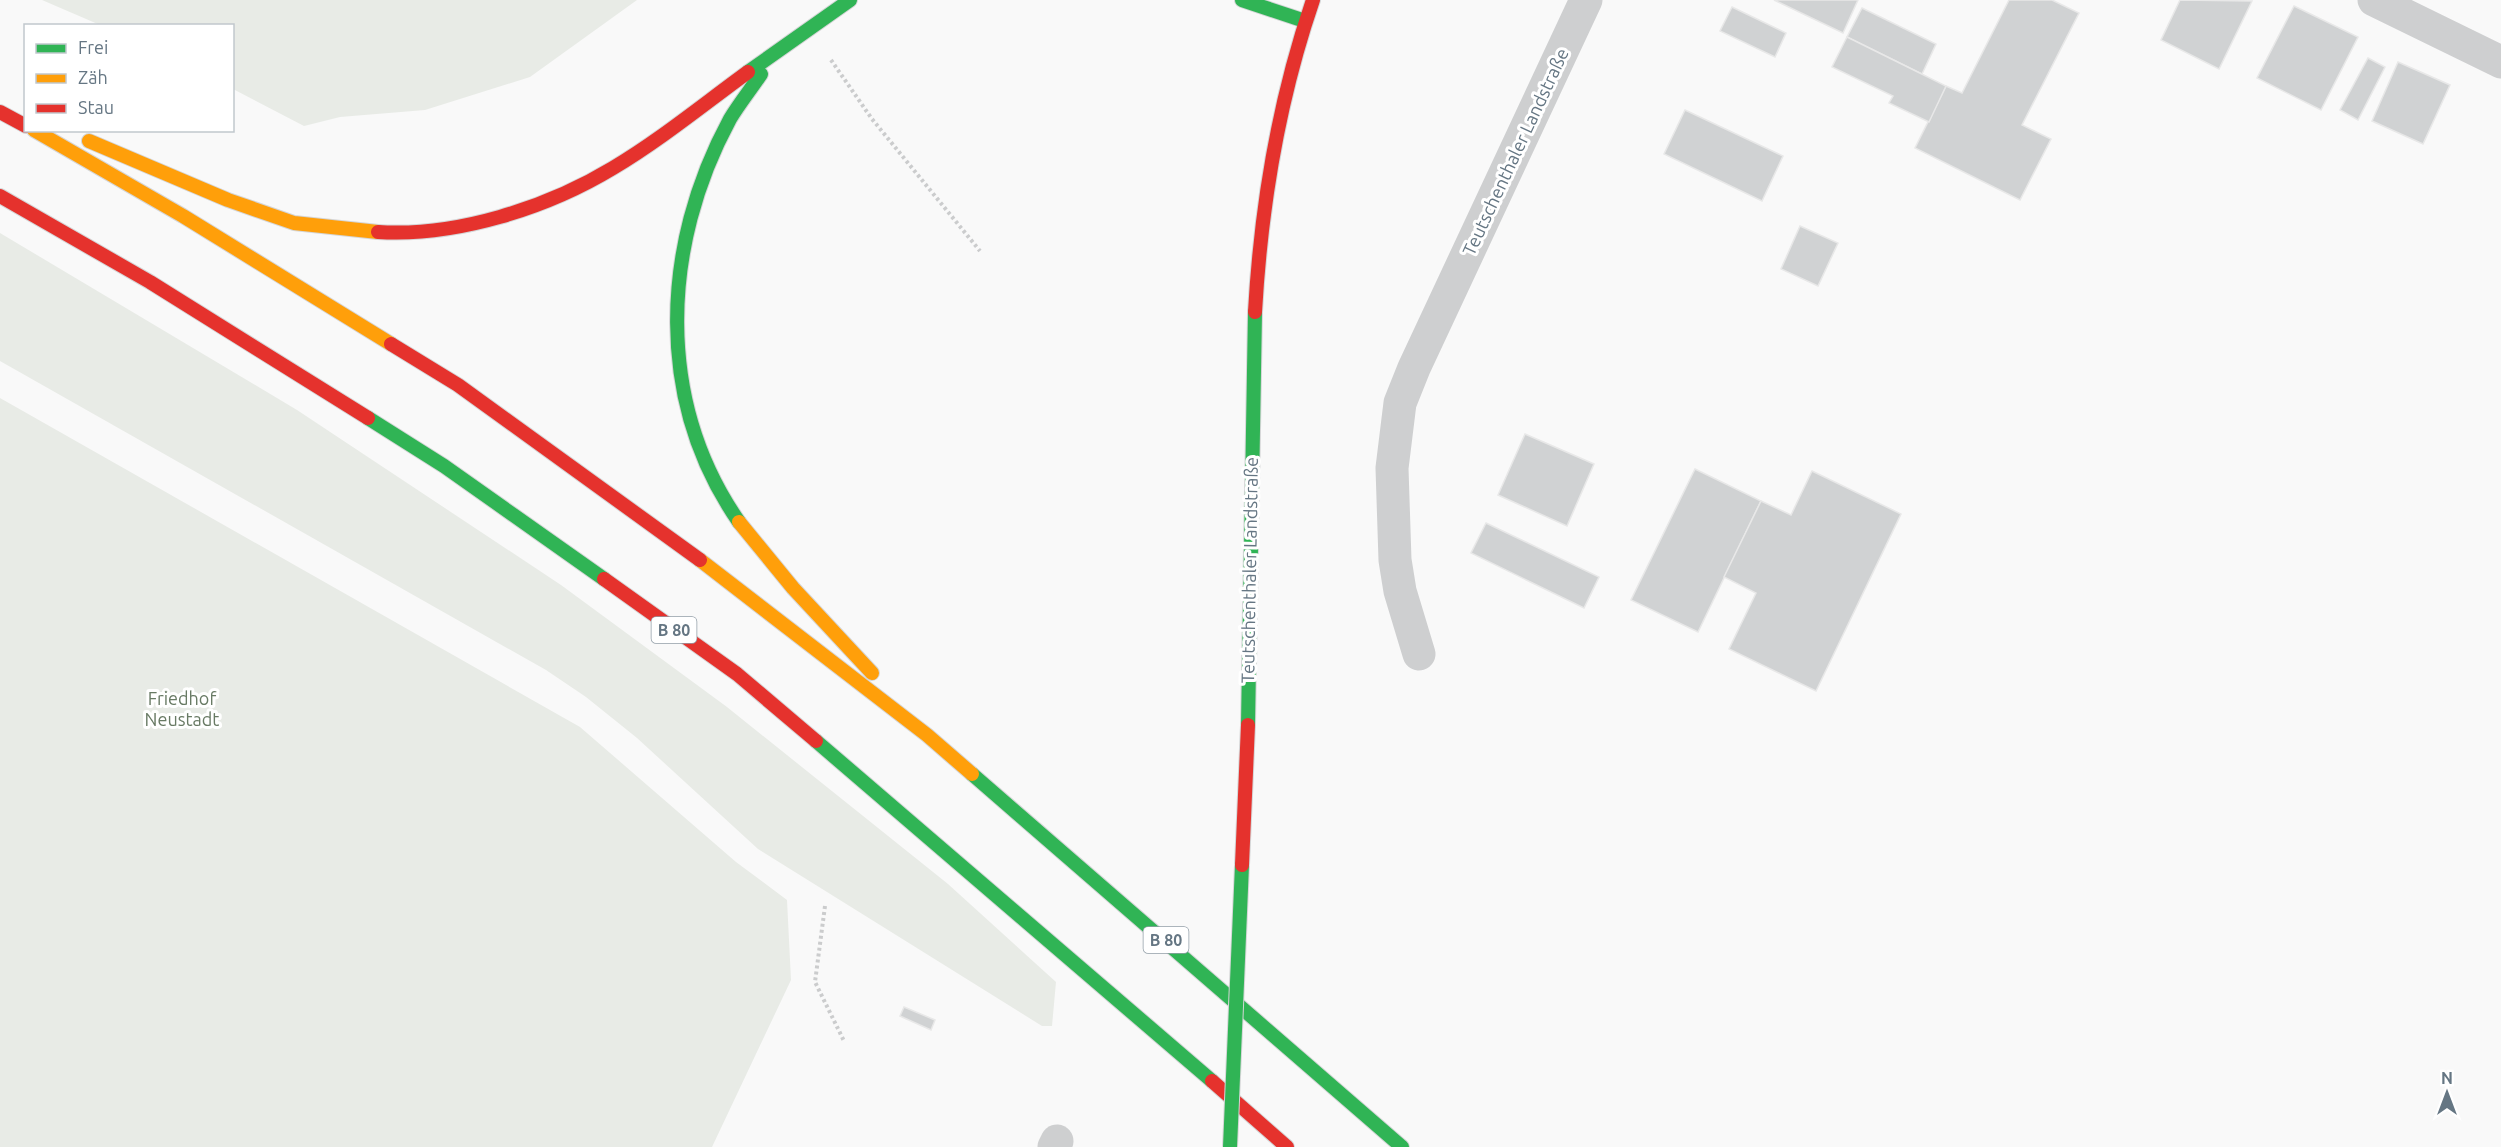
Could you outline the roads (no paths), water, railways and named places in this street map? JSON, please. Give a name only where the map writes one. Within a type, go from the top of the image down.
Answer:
[{"type":"main road","points":[[76,135],[228,200],[294,223],[335,230],[398,234],[451,229],[542,203],[605,172],[850,0]]},
{"type":"main road","points":[[1242,0],[1305,21]]},
{"type":"main road","name":"Teutschenthaler Landstraße","points":[[1230,1147],[1248,725],[1254,315],[1269,169],[1283,100],[1313,0]]},
{"type":"main road","points":[[779,51],[750,88],[728,125],[711,159],[691,219],[679,280],[677,316],[678,359],[685,396],[704,461],[721,496],[745,530],[927,735]]},
{"type":"main road","points":[[0,102],[24,112]]},
{"type":"main road","points":[[0,112],[24,125]]},
{"type":"main road","name":"B 80","points":[[37,132],[183,216],[458,385],[695,555],[927,735],[1402,1147]]},
{"type":"main road","name":"B 80","points":[[0,196],[150,282],[444,466],[737,674],[1115,995],[1287,1147]]},
{"type":"street","name":"Teutschenthaler Landstraße","points":[[1419,654],[1400,591],[1395,560],[1392,468],[1400,404],[1414,368],[1586,0]]},
{"type":"street","points":[[2374,0],[2501,62]]},
{"type":"park label","name":"Friedhof Neustadt","points":[[182,709]]}]
